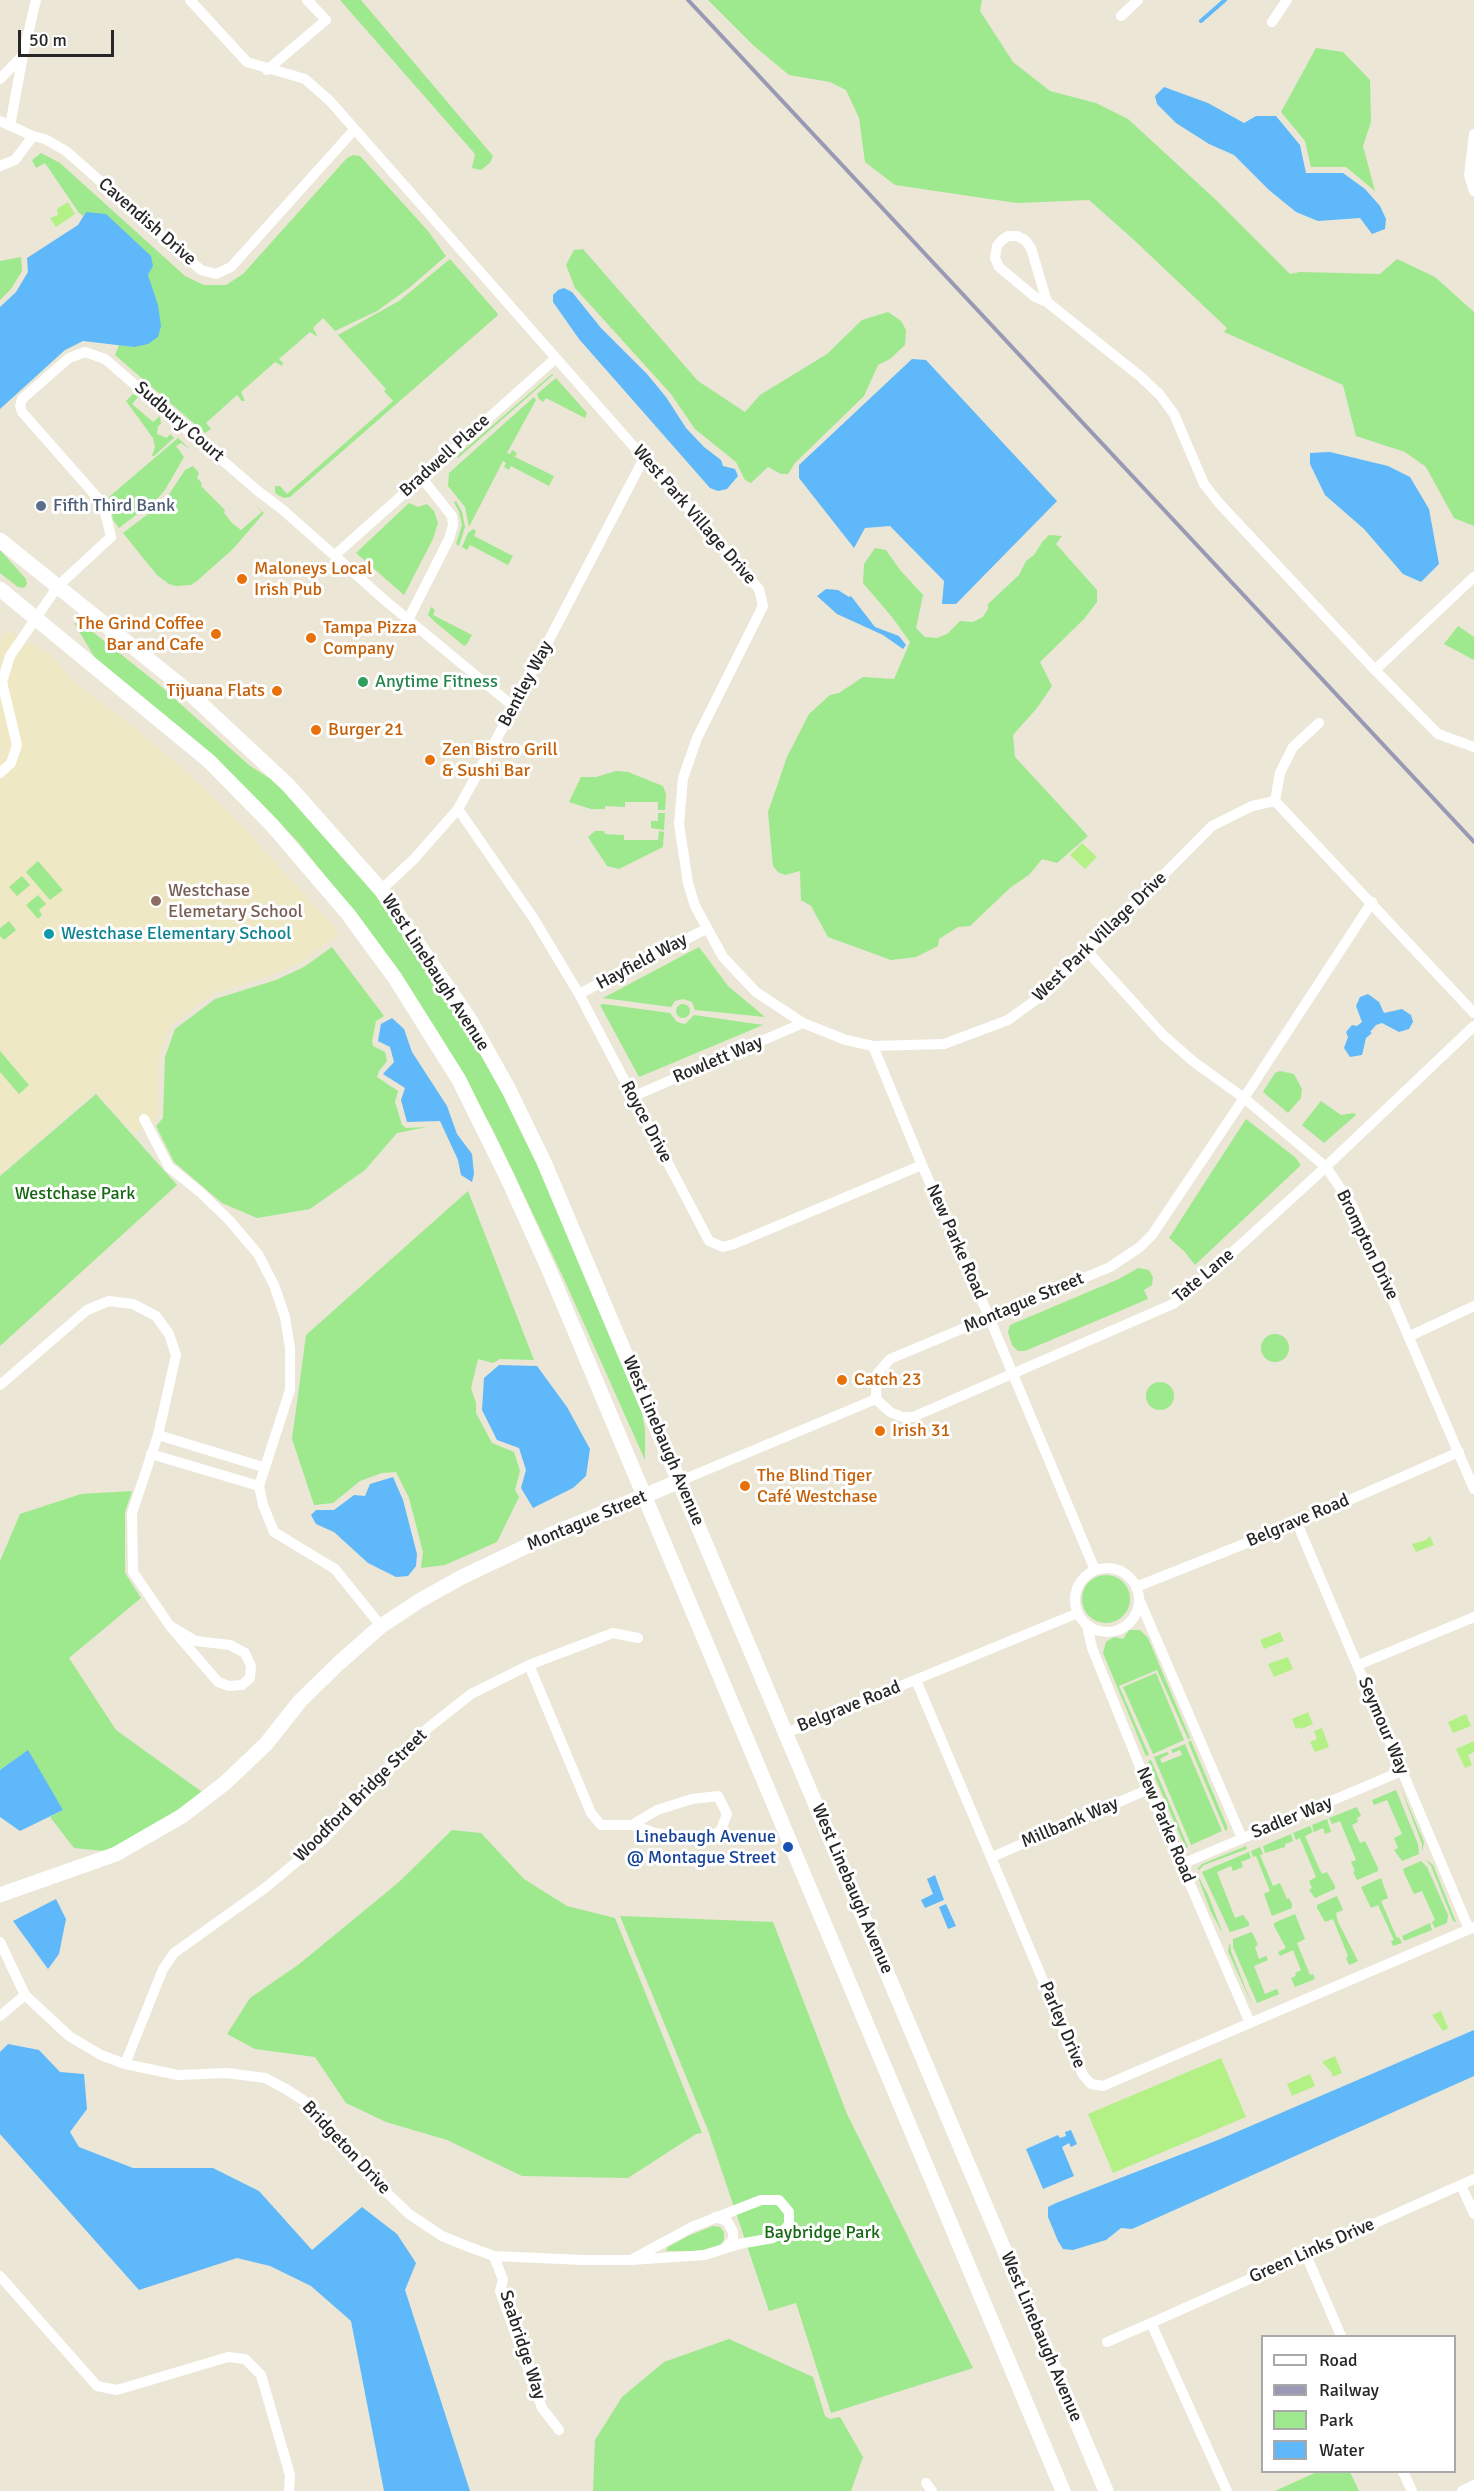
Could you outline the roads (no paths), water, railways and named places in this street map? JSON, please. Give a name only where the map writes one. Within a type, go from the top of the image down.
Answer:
[{"type":"main road","name":"West Linebaugh Avenue","points":[[0,540],[184,688],[288,785],[381,890],[470,1020],[509,1090],[544,1162],[1106,2491]]},
{"type":"main road","name":"West Linebaugh Avenue","points":[[0,589],[209,760],[304,860],[348,914],[394,978],[441,1050],[481,1122],[550,1272],[1063,2491]]},
{"type":"main road","name":"Montague Street","points":[[0,1895],[116,1854],[182,1816],[225,1782],[266,1744],[300,1701],[381,1626],[460,1578],[550,1535],[680,1481]]},
{"type":"street","points":[[5,124],[36,0]]},
{"type":"street","name":"West Park Village Drive","points":[[190,0],[247,62],[267,70],[305,79],[330,101],[759,589],[763,606],[697,738],[683,778],[680,824],[687,883],[706,928],[723,957],[756,992],[803,1023],[846,1040],[873,1046],[944,1044],[1008,1020],[1048,991],[1212,826],[1252,806],[1275,801]]},
{"type":"street","points":[[267,70],[326,20],[307,0]]},
{"type":"street","points":[[1121,16],[1138,0]]},
{"type":"street","points":[[1272,22],[1287,0]]},
{"type":"street","points":[[0,79],[22,55]]},
{"type":"street","name":"Cavendish Drive","points":[[5,124],[45,139],[66,151],[201,270],[216,274],[231,267],[354,130]]},
{"type":"street","points":[[1474,134],[1468,175],[1474,191]]},
{"type":"street","points":[[0,166],[15,160],[33,136]]},
{"type":"street","points":[[1047,302],[1043,281],[1031,248],[1025,240],[1017,236],[1002,240],[997,246],[995,258],[999,267],[1035,297],[1047,302],[1141,377],[1160,395],[1174,414],[1204,484],[1375,670],[1438,734],[1474,747]]},
{"type":"street","name":"Sudbury Court","points":[[58,586],[111,537],[103,504],[21,412],[20,406],[22,399],[69,358],[85,352],[105,359],[388,603],[514,707]]},
{"type":"street","name":"Bradwell Place","points":[[335,555],[556,358]]},
{"type":"street","name":"Bentley Way","points":[[381,890],[415,858],[458,809],[644,458]]},
{"type":"street","points":[[409,618],[449,539],[453,525],[452,516],[421,477]]},
{"type":"street","points":[[1375,670],[1474,577]]},
{"type":"street","points":[[0,773],[11,763],[17,745],[2,682],[10,656],[58,586]]},
{"type":"street","points":[[1319,723],[1293,747],[1280,773],[1275,801],[1474,1013]]},
{"type":"street","name":"Royce Drive","points":[[458,809],[534,919],[579,994],[709,1241],[723,1247],[922,1165]]},
{"type":"street","points":[[1244,1098],[1372,902]]},
{"type":"street","name":"Hayfield Way","points":[[579,994],[706,928]]},
{"type":"street","name":"Brompton Drive","points":[[1088,952],[1163,1035],[1194,1062],[1244,1098],[1326,1167],[1352,1205],[1474,1488]]},
{"type":"street","name":"Rowlett Way","points":[[632,1097],[803,1023]]},
{"type":"street","name":"Tate Lane","points":[[876,1399],[902,1417],[913,1417],[1012,1372],[1173,1304],[1326,1167],[1474,1026]]},
{"type":"street","name":"New Parke Road","points":[[873,1046],[1095,1570]]},
{"type":"street","name":"Montague Street","points":[[680,1481],[876,1399],[877,1374],[890,1359],[1110,1267],[1140,1247],[1152,1234],[1244,1098]]},
{"type":"street","points":[[144,1119],[169,1167],[215,1206],[258,1254],[274,1286],[285,1317],[290,1348],[290,1390],[263,1467],[259,1486],[263,1505],[274,1532],[335,1569],[381,1626]]},
{"type":"street","points":[[0,1385],[87,1310],[109,1301],[133,1304],[156,1316],[169,1334],[176,1355],[158,1435],[132,1513],[133,1572],[170,1626],[218,1682],[229,1686],[242,1685],[250,1678],[251,1666],[245,1653],[230,1645],[196,1641],[170,1626]]},
{"type":"street","points":[[1410,1336],[1474,1306]]},
{"type":"street","points":[[158,1435],[263,1467]]},
{"type":"street","points":[[196,1467],[201,1448]]},
{"type":"street","name":"Belgrave Road","points":[[1136,1587],[1297,1523],[1458,1452]]},
{"type":"street","points":[[151,1454],[259,1486]]},
{"type":"street","name":"Seymour Way","points":[[1297,1523],[1402,1771],[1472,1928]]},
{"type":"street","points":[[1139,1599],[1138,1609],[1133,1618],[1116,1631],[1096,1630],[1087,1624],[1078,1613],[1076,1593],[1079,1583],[1095,1570],[1104,1568],[1123,1572],[1136,1587],[1139,1599],[1242,1838]]},
{"type":"street","name":"Belgrave Road","points":[[786,1733],[1078,1613]]},
{"type":"street","points":[[1358,1665],[1474,1617]]},
{"type":"street","name":"New Parke Road","points":[[1087,1624],[1092,1648],[1149,1789],[1250,2023]]},
{"type":"street","name":"Woodford Bridge Street","points":[[125,2064],[163,1969],[174,1953],[265,1888],[322,1840],[428,1728],[471,1694],[529,1665],[613,1633],[638,1638]]},
{"type":"street","points":[[529,1665],[591,1813],[602,1825],[632,1825],[656,1833],[696,1839],[720,1832],[727,1814],[718,1796],[692,1799],[657,1810],[632,1825]]},
{"type":"street","name":"Parley Drive","points":[[916,1680],[1083,2075],[1091,2084],[1103,2086],[1472,1928]]},
{"type":"street","name":"Sadler Way","points":[[1182,1864],[1402,1771]]},
{"type":"street","name":"Millbank Way","points":[[992,1857],[1149,1789]]},
{"type":"street","name":"Bridgeton Drive","points":[[0,1942],[25,1995],[69,2036],[101,2055],[125,2064],[178,2075],[227,2073],[265,2078],[306,2102],[380,2186],[409,2214],[442,2236],[494,2256],[631,2260],[705,2255],[773,2238],[789,2224],[789,2212],[779,2200],[767,2199],[692,2226],[631,2260]]},
{"type":"street","points":[[0,2016],[25,1995]]},
{"type":"street","name":"Green Links Drive","points":[[1107,2342],[1474,2179]]},
{"type":"street","points":[[1461,2185],[1474,2214]]},
{"type":"street","points":[[715,2217],[727,2222],[733,2232],[733,2240],[723,2249]]},
{"type":"street","points":[[1306,2255],[1340,2335]]},
{"type":"street","name":"Seabridge Way","points":[[494,2256],[502,2280],[500,2291],[542,2408],[559,2430]]},
{"type":"street","points":[[0,2276],[97,2385],[117,2390],[228,2357],[245,2359],[261,2375],[290,2475],[289,2491]]},
{"type":"street","points":[[1151,2323],[1227,2491]]},
{"type":"street","points":[[1403,2473],[1412,2491]]},
{"type":"street","points":[[1462,2491],[1474,2486]]},
{"type":"water","points":[[1164,87],[1208,103],[1244,123],[1256,116],[1276,116],[1300,145],[1306,173],[1343,173],[1365,189],[1380,206],[1386,219],[1385,229],[1372,234],[1360,218],[1318,221],[1296,212],[1269,190],[1234,155],[1209,144],[1176,123],[1157,104],[1155,96]]},
{"type":"water","points":[[86,212],[106,214],[151,256],[153,266],[148,275],[158,305],[161,326],[158,337],[148,344],[134,347],[83,341],[65,350],[0,409],[0,307],[16,292],[28,272],[27,258],[78,225]]},
{"type":"water","points":[[564,288],[572,292],[601,328],[647,374],[666,397],[686,428],[704,447],[721,460],[723,466],[735,469],[738,476],[727,489],[718,491],[710,488],[579,339],[553,302],[553,295]]},
{"type":"water","points":[[912,359],[926,360],[1057,501],[956,604],[942,604],[944,581],[890,526],[865,528],[854,548],[799,478],[799,465]]},
{"type":"water","points":[[1330,452],[1388,466],[1410,477],[1429,509],[1439,564],[1421,582],[1403,574],[1364,529],[1325,495],[1310,464],[1310,453]]},
{"type":"water","points":[[826,589],[838,590],[851,596],[875,627],[899,636],[906,645],[903,649],[883,635],[837,614],[817,596]]},
{"type":"water","points":[[1368,994],[1379,1002],[1384,1013],[1402,1009],[1411,1015],[1413,1022],[1409,1029],[1399,1032],[1382,1023],[1376,1025],[1366,1038],[1362,1055],[1350,1057],[1344,1048],[1348,1037],[1346,1032],[1352,1025],[1357,1026],[1362,1022],[1356,1006],[1360,997]]},
{"type":"water","points":[[392,1018],[404,1029],[412,1052],[447,1106],[457,1134],[472,1154],[474,1174],[472,1182],[461,1175],[458,1160],[440,1121],[407,1122],[401,1100],[405,1088],[383,1074],[394,1062],[390,1047],[378,1041],[381,1024]]},
{"type":"water","points":[[499,1365],[537,1366],[567,1407],[590,1449],[586,1476],[573,1488],[533,1508],[521,1488],[526,1470],[519,1448],[497,1440],[482,1410],[484,1378]]},
{"type":"water","points":[[393,1477],[403,1500],[417,1554],[416,1566],[408,1576],[396,1577],[368,1563],[334,1532],[316,1524],[311,1515],[316,1510],[334,1510],[354,1495],[365,1496],[370,1484]]},
{"type":"water","points":[[28,1750],[63,1810],[20,1831],[0,1817],[0,1770]]},
{"type":"water","points":[[935,1875],[944,1900],[925,1908],[921,1900],[933,1894],[927,1879]]},
{"type":"water","points":[[56,1899],[66,1919],[59,1954],[48,1969],[13,1921]]},
{"type":"water","points":[[946,1904],[956,1926],[948,1929],[939,1907]]},
{"type":"water","points":[[1474,2030],[1474,2076],[1132,2229],[1121,2228],[1106,2240],[1073,2250],[1063,2249],[1058,2241],[1048,2217],[1048,2207],[1218,2140]]},
{"type":"water","points":[[8,2044],[39,2050],[60,2072],[84,2074],[87,2109],[70,2132],[79,2147],[133,2168],[213,2168],[259,2191],[312,2250],[362,2207],[397,2234],[416,2263],[405,2290],[470,2491],[384,2491],[351,2321],[311,2286],[270,2266],[237,2258],[139,2290],[0,2134],[0,2052]]},
{"type":"water","points":[[1071,2130],[1077,2144],[1071,2147],[1069,2143],[1062,2147],[1074,2176],[1043,2189],[1026,2149],[1058,2135],[1060,2138],[1066,2136],[1065,2132]]},
{"type":"waterway","points":[[1201,21],[1225,0]]},
{"type":"railway","points":[[688,0],[1474,842]]},
{"type":"place","name":"Fifth Third Bank","points":[[41,506]]},
{"type":"place","name":"Maloneys Local Irish Pub","points":[[242,579]]},
{"type":"place","name":"The Grind Coffee Bar and Cafe","points":[[216,634]]},
{"type":"place","name":"Tampa Pizza Company","points":[[311,638]]},
{"type":"place","name":"Anytime Fitness","points":[[363,682]]},
{"type":"place","name":"Tijuana Flats","points":[[277,691]]},
{"type":"place","name":"Burger 21","points":[[316,730]]},
{"type":"place","name":"Zen Bistro Grill & Sushi Bar","points":[[430,760]]},
{"type":"place","name":"Westchase Elemetary School","points":[[156,901]]},
{"type":"place","name":"Westchase Elementary School","points":[[49,934]]},
{"type":"place","name":"Catch 23","points":[[842,1380]]},
{"type":"place","name":"Irish 31","points":[[880,1431]]},
{"type":"place","name":"The Blind Tiger Café Westchase","points":[[745,1486]]},
{"type":"place","name":"Linebaugh Avenue @ Montague Street","points":[[788,1847]]},
{"type":"park label","name":"Westchase Park","points":[[75,1194]]},
{"type":"park label","name":"Baybridge Park","points":[[822,2233]]}]
